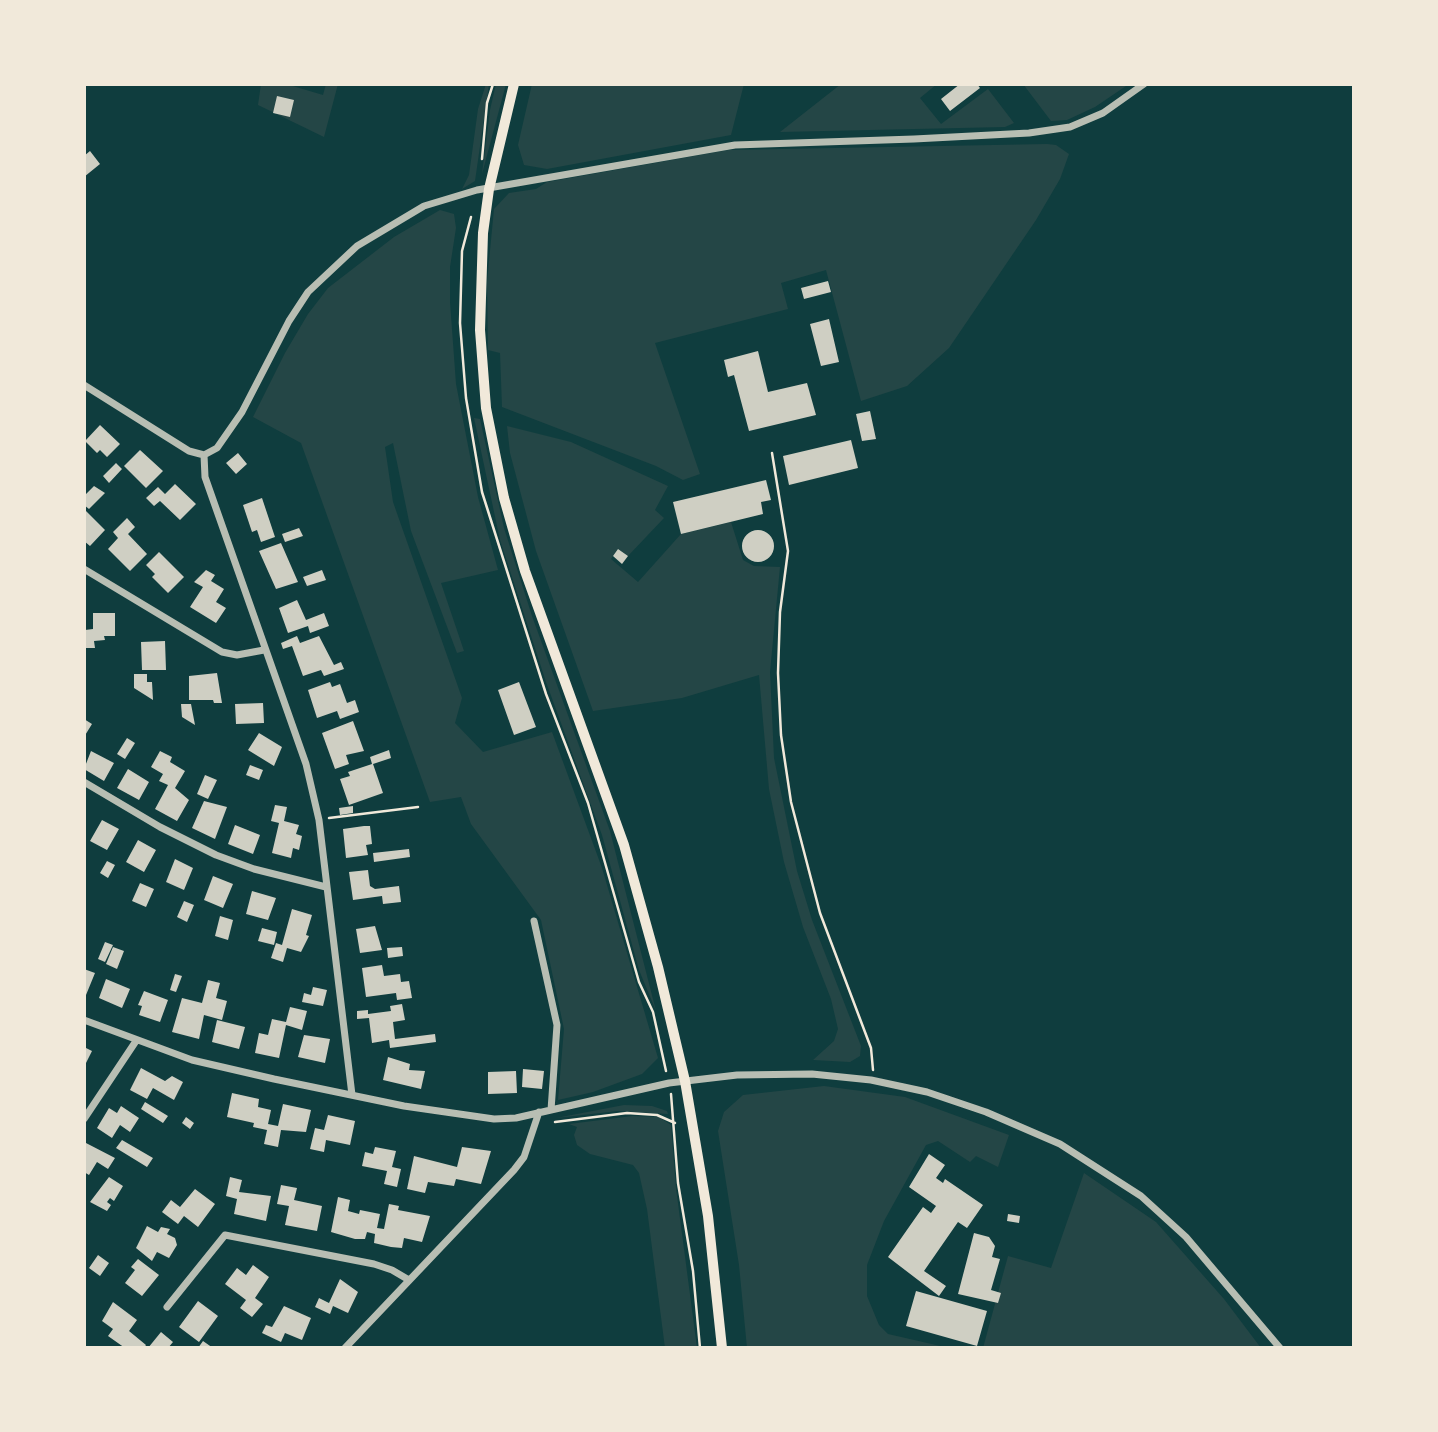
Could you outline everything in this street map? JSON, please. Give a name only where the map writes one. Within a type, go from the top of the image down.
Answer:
[{"type":"main road","points":[[514,84],[489,190],[483,233],[480,330],[486,408],[501,485],[525,571],[624,845],[685,1081],[708,1216],[722,1348]]},
{"type":"street","points":[[84,386],[189,451],[204,455],[217,448],[235,422],[289,321],[308,292],[328,270],[357,246],[424,206],[452,195],[735,145],[1029,133],[1070,127],[1103,113],[1144,84]]},
{"type":"street","points":[[204,455],[205,477],[306,764],[319,820],[352,1096]]},
{"type":"street","points":[[84,569],[222,652],[237,655],[264,650]]},
{"type":"street","points":[[84,782],[160,827],[216,855],[254,869],[326,887]]},
{"type":"street","points":[[534,921],[557,1025],[551,1110]]},
{"type":"street","points":[[84,1020],[136,1041],[205,1063],[352,1096],[494,1119],[551,1110],[685,1081],[737,1075],[812,1074],[871,1080],[927,1092],[1023,1126],[1089,1161],[1141,1196],[1186,1237],[1280,1348]]},
{"type":"street","points":[[84,1119],[136,1041]]},
{"type":"street","points":[[345,1348],[514,1170],[528,1149],[538,1112]]},
{"type":"street","points":[[167,1307],[225,1235],[374,1264],[409,1280]]},
{"type":"path","points":[[772,453],[788,551],[780,612],[778,673],[781,735],[789,788],[820,913],[871,1048],[874,1064],[871,1080]]},
{"type":"path","points":[[319,820],[418,807]]},
{"type":"path","points":[[556,1122],[627,1113],[657,1115],[675,1123]]},
{"type":"shaded area","points":[[261,84],[286,84],[323,95],[326,84],[338,84],[324,137],[258,105]]},
{"type":"shaded area","points":[[486,84],[489,84],[475,181],[462,189],[469,175],[478,109]]},
{"type":"shaded area","points":[[496,84],[506,84],[482,174],[490,110]]},
{"type":"shaded area","points":[[532,84],[744,84],[731,135],[547,169],[524,165],[518,145]]},
{"type":"shaded area","points":[[841,84],[937,84],[920,98],[941,124],[988,89],[1014,123],[1005,127],[780,132]]},
{"type":"shaded area","points":[[1023,84],[1129,84],[1095,107],[1067,120],[1051,121]]},
{"type":"shaded area","points":[[1056,145],[1069,154],[1060,179],[1036,220],[949,348],[907,386],[861,401],[826,270],[781,283],[788,309],[655,343],[700,474],[683,480],[656,466],[502,407],[500,353],[488,350],[487,282],[494,209],[509,193],[536,189],[547,182],[728,150]]},
{"type":"shaded area","points":[[440,210],[454,214],[456,228],[450,267],[450,302],[456,384],[478,497],[498,570],[441,583],[464,651],[457,653],[411,531],[393,443],[385,447],[393,502],[462,698],[455,723],[483,752],[552,732],[602,868],[658,1058],[642,1074],[593,1092],[558,1100],[564,1029],[541,920],[471,824],[461,797],[430,802],[301,443],[253,417],[285,353],[308,314],[328,288],[394,237]]},
{"type":"shaded area","points":[[474,418],[480,419],[504,528],[532,616],[610,831],[656,1011],[639,970],[602,835],[546,682],[500,540]]},
{"type":"shaded area","points":[[507,426],[571,442],[668,486],[655,510],[664,518],[628,556],[618,549],[611,559],[638,582],[681,534],[731,522],[743,560],[754,566],[780,567],[770,672],[774,758],[797,871],[812,920],[861,1046],[860,1056],[850,1062],[813,1060],[834,1041],[838,1029],[831,999],[803,927],[784,862],[769,789],[759,675],[682,698],[593,711],[536,551],[510,453]]},
{"type":"shaded area","points":[[824,1086],[905,1097],[1009,1135],[998,1167],[976,1156],[970,1162],[938,1141],[926,1145],[884,1221],[867,1265],[867,1296],[879,1325],[888,1334],[949,1348],[747,1348],[739,1265],[718,1131],[724,1112],[743,1095]]},
{"type":"shaded area","points":[[624,1105],[652,1106],[667,1111],[668,1114],[618,1111],[556,1118]]},
{"type":"shaded area","points":[[632,1116],[659,1117],[671,1125],[676,1188],[697,1348],[665,1348],[647,1209],[639,1173],[633,1165],[590,1154],[577,1145],[574,1135],[577,1127],[569,1124]]},
{"type":"shaded area","points":[[1084,1173],[1156,1222],[1224,1299],[1261,1348],[983,1348],[1008,1256],[1051,1268]]},
{"type":"building","points":[[960,84],[977,84],[980,88],[950,111],[941,99]]},
{"type":"building","points":[[277,96],[294,100],[290,117],[273,113]]},
{"type":"building","points":[[90,151],[100,164],[84,177],[84,156]]},
{"type":"building","points":[[828,281],[831,292],[804,299],[801,288]]},
{"type":"building","points":[[829,319],[839,362],[821,366],[810,324]]},
{"type":"building","points":[[758,351],[768,392],[807,383],[816,415],[749,431],[734,375],[728,377],[724,360]]},
{"type":"building","points":[[870,411],[876,439],[862,441],[856,414]]},
{"type":"building","points":[[100,425],[120,444],[107,457],[100,450],[97,453],[85,441]]},
{"type":"building","points":[[851,440],[858,468],[789,485],[783,456]]},
{"type":"building","points":[[140,450],[163,471],[146,488],[124,466]]},
{"type":"building","points":[[238,453],[247,464],[236,474],[226,463]]},
{"type":"building","points":[[116,463],[122,469],[109,483],[103,476]]},
{"type":"building","points":[[766,480],[771,500],[761,502],[763,514],[681,534],[673,502]]},
{"type":"building","points":[[175,484],[196,504],[180,520],[160,501],[154,506],[146,498],[158,487],[165,494]]},
{"type":"building","points":[[94,486],[105,493],[89,509],[84,505],[84,496]]},
{"type":"building","points":[[262,498],[275,537],[261,542],[257,530],[252,532],[243,505]]},
{"type":"building","points":[[84,509],[105,530],[90,546],[84,541]]},
{"type":"building","points":[[127,518],[135,527],[128,534],[147,554],[130,571],[108,549],[118,538],[113,532]]},
{"type":"building","points":[[299,528],[303,536],[285,542],[282,534]]},
{"type":"building","points":[[758,530],[769,535],[774,546],[769,557],[758,562],[747,557],[742,546],[747,535]]},
{"type":"building","points":[[281,543],[298,582],[276,589],[259,551]]},
{"type":"building","points":[[618,549],[628,556],[622,564],[613,556]]},
{"type":"building","points":[[159,552],[184,577],[168,593],[152,577],[155,574],[146,565]]},
{"type":"building","points":[[206,570],[215,575],[211,581],[224,589],[216,602],[226,608],[216,623],[190,607],[203,587],[194,582]]},
{"type":"building","points":[[322,570],[326,580],[307,586],[303,577]]},
{"type":"building","points":[[297,600],[306,620],[324,613],[329,626],[310,633],[308,626],[288,633],[279,608]]},
{"type":"building","points":[[93,613],[115,613],[115,636],[104,636],[105,640],[94,641],[95,648],[86,648],[85,630],[93,629]]},
{"type":"building","points":[[297,636],[300,643],[319,636],[334,665],[341,662],[344,669],[324,676],[321,670],[303,676],[292,646],[283,649],[281,643]]},
{"type":"building","points":[[165,641],[166,670],[142,670],[141,642]]},
{"type":"building","points":[[217,673],[222,703],[214,703],[213,700],[189,700],[189,676]]},
{"type":"building","points":[[134,674],[147,674],[147,682],[152,682],[153,700],[134,688]]},
{"type":"building","points":[[330,682],[332,687],[340,684],[347,703],[355,700],[359,712],[340,719],[337,711],[317,718],[308,690]]},
{"type":"building","points":[[519,682],[536,727],[514,735],[498,690]]},
{"type":"building","points":[[263,703],[264,723],[236,724],[235,704]]},
{"type":"building","points":[[181,704],[191,704],[195,725],[182,717]]},
{"type":"building","points":[[84,719],[92,724],[84,737]]},
{"type":"building","points":[[353,721],[364,751],[346,755],[349,764],[335,769],[322,733]]},
{"type":"building","points":[[259,733],[282,747],[274,766],[248,750]]},
{"type":"building","points":[[127,738],[135,743],[125,759],[117,754]]},
{"type":"building","points":[[389,750],[391,758],[373,764],[383,793],[349,805],[340,779],[350,776],[348,772],[372,764],[370,757]]},
{"type":"building","points":[[91,751],[114,763],[104,781],[84,769]]},
{"type":"building","points":[[160,751],[172,757],[170,762],[185,771],[175,788],[189,800],[177,821],[155,809],[168,785],[159,781],[163,774],[151,767]]},
{"type":"building","points":[[250,765],[263,770],[259,780],[246,775]]},
{"type":"building","points":[[128,769],[149,782],[139,800],[117,788]]},
{"type":"building","points":[[205,775],[217,780],[208,799],[197,794]]},
{"type":"building","points":[[204,801],[227,807],[215,839],[192,828]]},
{"type":"building","points":[[275,805],[287,807],[284,821],[299,825],[296,834],[302,836],[299,850],[293,848],[291,858],[272,853],[279,823],[271,821]]},
{"type":"building","points":[[353,806],[353,813],[340,815],[339,808]]},
{"type":"building","points":[[102,820],[119,829],[107,850],[90,841]]},
{"type":"building","points":[[235,825],[260,835],[253,854],[228,844]]},
{"type":"building","points":[[370,826],[372,844],[366,845],[368,855],[346,858],[343,829]]},
{"type":"building","points":[[138,840],[156,850],[144,872],[126,862]]},
{"type":"building","points":[[409,849],[410,857],[374,862],[373,853]]},
{"type":"building","points":[[175,859],[193,868],[184,890],[166,882]]},
{"type":"building","points":[[107,861],[115,865],[108,878],[100,873]]},
{"type":"building","points":[[368,870],[370,886],[375,889],[399,886],[401,902],[383,904],[382,896],[353,900],[349,872]]},
{"type":"building","points":[[213,876],[233,884],[223,908],[204,900]]},
{"type":"building","points":[[140,883],[154,889],[146,907],[132,901]]},
{"type":"building","points":[[252,891],[276,898],[268,920],[246,914]]},
{"type":"building","points":[[184,901],[194,905],[187,922],[177,917]]},
{"type":"building","points":[[292,909],[312,915],[306,935],[309,936],[301,952],[287,948],[283,962],[271,958],[276,943],[282,945]]},
{"type":"building","points":[[220,916],[233,920],[228,940],[215,936]]},
{"type":"building","points":[[375,926],[382,950],[360,953],[356,929]]},
{"type":"building","points":[[262,928],[277,932],[274,945],[258,941]]},
{"type":"building","points":[[105,942],[113,945],[105,962],[98,959]]},
{"type":"building","points":[[113,947],[124,951],[117,969],[106,964]]},
{"type":"building","points":[[402,947],[403,956],[388,958],[387,948]]},
{"type":"building","points":[[382,965],[384,976],[400,974],[401,982],[409,981],[412,998],[397,1000],[396,993],[366,997],[362,968]]},
{"type":"building","points":[[84,969],[95,973],[86,995],[84,994]]},
{"type":"building","points":[[175,974],[182,976],[176,992],[170,990]]},
{"type":"building","points":[[106,979],[130,989],[122,1008],[99,998]]},
{"type":"building","points":[[208,980],[220,983],[216,998],[227,1001],[222,1020],[204,1015],[199,1039],[172,1032],[182,998],[202,1003]]},
{"type":"building","points":[[313,987],[327,990],[323,1006],[302,1002],[304,993],[311,995]]},
{"type":"building","points":[[144,991],[168,1000],[160,1022],[139,1015],[142,1006],[138,1005]]},
{"type":"building","points":[[402,1004],[405,1020],[393,1022],[395,1039],[435,1034],[436,1042],[390,1048],[389,1040],[372,1043],[369,1018],[357,1019],[357,1011],[368,1010],[368,1014],[391,1011],[390,1006]]},
{"type":"building","points":[[290,1007],[307,1011],[302,1030],[286,1025],[279,1058],[255,1053],[259,1033],[268,1035],[272,1019],[286,1022]]},
{"type":"building","points":[[217,1020],[245,1027],[239,1049],[212,1042]]},
{"type":"building","points":[[304,1035],[330,1039],[325,1063],[298,1057]]},
{"type":"building","points":[[84,1047],[92,1051],[84,1067]]},
{"type":"building","points":[[388,1057],[410,1064],[409,1070],[425,1071],[421,1089],[383,1080]]},
{"type":"building","points":[[141,1068],[165,1081],[172,1076],[183,1082],[174,1100],[153,1088],[147,1099],[130,1090]]},
{"type":"building","points":[[523,1069],[544,1071],[542,1089],[522,1087]]},
{"type":"building","points":[[516,1071],[517,1093],[488,1094],[488,1072]]},
{"type":"building","points":[[232,1093],[259,1099],[258,1107],[271,1110],[268,1124],[278,1126],[283,1104],[311,1110],[306,1132],[281,1130],[278,1147],[264,1144],[267,1130],[253,1127],[254,1123],[227,1117]]},
{"type":"building","points":[[145,1102],[168,1116],[163,1123],[141,1109]]},
{"type":"building","points":[[121,1106],[139,1118],[130,1132],[120,1125],[112,1138],[97,1128],[109,1108],[117,1113]]},
{"type":"building","points":[[328,1115],[355,1121],[350,1145],[326,1140],[324,1152],[310,1149],[315,1128],[324,1130]]},
{"type":"building","points":[[186,1117],[194,1123],[190,1129],[182,1123]]},
{"type":"building","points":[[122,1140],[153,1158],[147,1167],[116,1148]]},
{"type":"building","points":[[86,1143],[115,1158],[108,1169],[97,1162],[89,1175],[84,1172]]},
{"type":"building","points":[[375,1147],[396,1151],[392,1167],[401,1169],[397,1187],[384,1184],[387,1171],[362,1166],[365,1152],[373,1154]]},
{"type":"building","points":[[462,1147],[491,1151],[481,1184],[456,1179],[454,1186],[428,1182],[425,1193],[407,1189],[414,1156],[457,1167]]},
{"type":"building","points":[[929,1154],[945,1165],[936,1178],[943,1183],[945,1179],[983,1205],[967,1228],[958,1222],[924,1271],[946,1286],[939,1296],[888,1257],[923,1207],[931,1213],[936,1206],[909,1187]]},
{"type":"building","points":[[109,1177],[123,1186],[114,1201],[110,1198],[107,1202],[111,1205],[107,1211],[90,1202]]},
{"type":"building","points":[[230,1177],[242,1180],[239,1192],[271,1196],[266,1221],[234,1214],[237,1199],[226,1196]]},
{"type":"building","points":[[281,1185],[297,1188],[294,1200],[322,1206],[317,1231],[285,1225],[289,1206],[277,1204]]},
{"type":"building","points":[[195,1189],[215,1204],[198,1227],[184,1216],[178,1224],[162,1212],[171,1200],[180,1207]]},
{"type":"building","points":[[338,1197],[350,1200],[348,1211],[359,1214],[360,1210],[380,1214],[377,1228],[384,1229],[389,1204],[399,1206],[398,1210],[430,1216],[422,1242],[404,1238],[402,1248],[391,1247],[374,1243],[375,1234],[367,1232],[365,1239],[355,1239],[331,1232]]},
{"type":"building","points":[[1008,1214],[1020,1216],[1019,1223],[1007,1221]]},
{"type":"building","points":[[147,1226],[158,1232],[161,1227],[170,1229],[167,1234],[175,1238],[177,1245],[169,1258],[157,1252],[152,1261],[136,1248]]},
{"type":"building","points":[[974,1233],[989,1237],[995,1246],[992,1257],[1000,1259],[991,1290],[1001,1293],[998,1303],[958,1294]]},
{"type":"building","points":[[98,1255],[109,1263],[100,1276],[89,1268]]},
{"type":"building","points":[[138,1259],[159,1275],[142,1296],[125,1283],[135,1270],[131,1267]]},
{"type":"building","points":[[253,1265],[269,1277],[255,1298],[263,1304],[252,1317],[240,1308],[246,1300],[225,1284],[237,1268],[246,1275]]},
{"type":"building","points":[[340,1279],[358,1292],[348,1313],[333,1306],[330,1314],[315,1307],[319,1298],[329,1303]]},
{"type":"building","points":[[916,1291],[987,1311],[977,1346],[906,1326]]},
{"type":"building","points":[[198,1301],[218,1316],[199,1342],[179,1327]]},
{"type":"building","points":[[113,1302],[137,1320],[129,1331],[146,1345],[144,1348],[125,1348],[108,1336],[113,1329],[102,1321]]},
{"type":"building","points":[[284,1306],[311,1318],[302,1340],[285,1333],[281,1342],[262,1333],[266,1325],[272,1327]]},
{"type":"building","points":[[161,1332],[173,1342],[168,1348],[148,1348]]},
{"type":"building","points":[[203,1341],[213,1348],[198,1348]]}]
